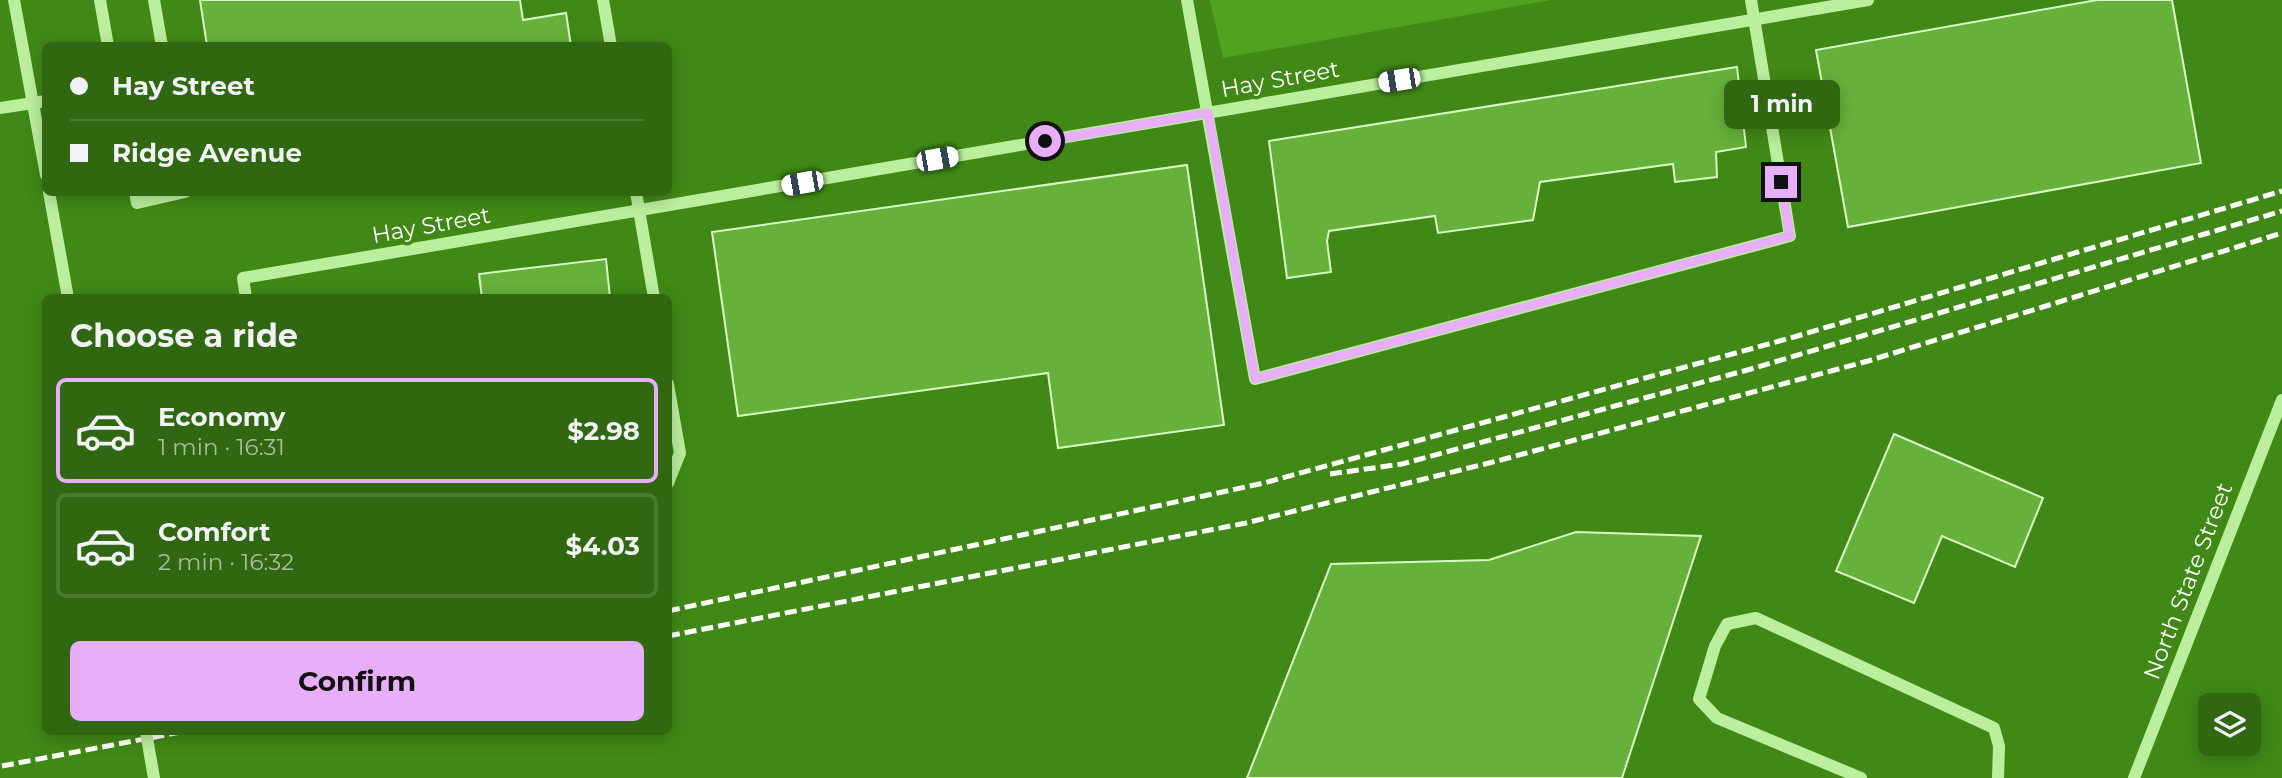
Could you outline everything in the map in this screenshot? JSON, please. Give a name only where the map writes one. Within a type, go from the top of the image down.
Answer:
[{"type":"street","points":[[14,0],[39,102],[42,133]]},
{"type":"street","points":[[100,0],[107,42]]},
{"type":"street","points":[[154,0],[161,42]]},
{"type":"street","points":[[603,0],[610,42]]},
{"type":"street","points":[[1187,0],[1255,379],[1790,236],[1751,0]]},
{"type":"street","name":"Hay Street","points":[[245,294],[243,278],[1868,0]]},
{"type":"street","points":[[0,108],[39,102]]},
{"type":"street","points":[[50,196],[67,294]]},
{"type":"street","points":[[136,196],[137,203],[168,196]]},
{"type":"street","points":[[637,196],[653,294]]},
{"type":"street","name":"North State Street","points":[[2134,778],[2282,400]]},
{"type":"street","points":[[672,407],[680,453],[672,473]]},
{"type":"street","points":[[1861,778],[1717,718],[1699,699],[1714,646],[1727,624],[1756,618],[1994,728],[2000,746],[1998,778]]},
{"type":"street","points":[[146,735],[154,778]]},
{"type":"green space","points":[[1210,0],[1551,0],[1223,58]]},
{"type":"building","points":[[200,0],[520,0],[523,20],[566,13],[570,42],[206,42]]},
{"type":"building","points":[[2097,0],[2172,0],[2201,163],[1848,227],[1816,50]]},
{"type":"building","points":[[1737,67],[1746,147],[1716,152],[1717,177],[1675,182],[1673,164],[1540,182],[1533,220],[1438,233],[1435,216],[1329,231],[1327,241],[1331,272],[1287,278],[1269,141]]},
{"type":"building","points":[[1187,165],[1224,425],[1058,448],[1048,373],[738,416],[712,232]]},
{"type":"building","points":[[606,259],[610,294],[482,294],[479,274]]},
{"type":"building","points":[[1894,434],[2043,498],[2015,567],[1942,536],[1914,603],[1836,571]]},
{"type":"building","points":[[1576,532],[1701,536],[1622,778],[1247,778],[1331,564],[1489,560]]},
{"type":"railway","points":[[672,610],[1264,483],[1794,337],[2282,191]]},
{"type":"railway","points":[[1330,474],[1402,464],[1751,369],[2282,211]]},
{"type":"railway","points":[[672,635],[1246,523],[1497,461],[1868,361],[2282,233]]},
{"type":"railway","points":[[2,766],[165,735]]},
{"type":"route","points":[[1045,141],[1208,113],[1255,379],[1790,236],[1781,182]]}]
